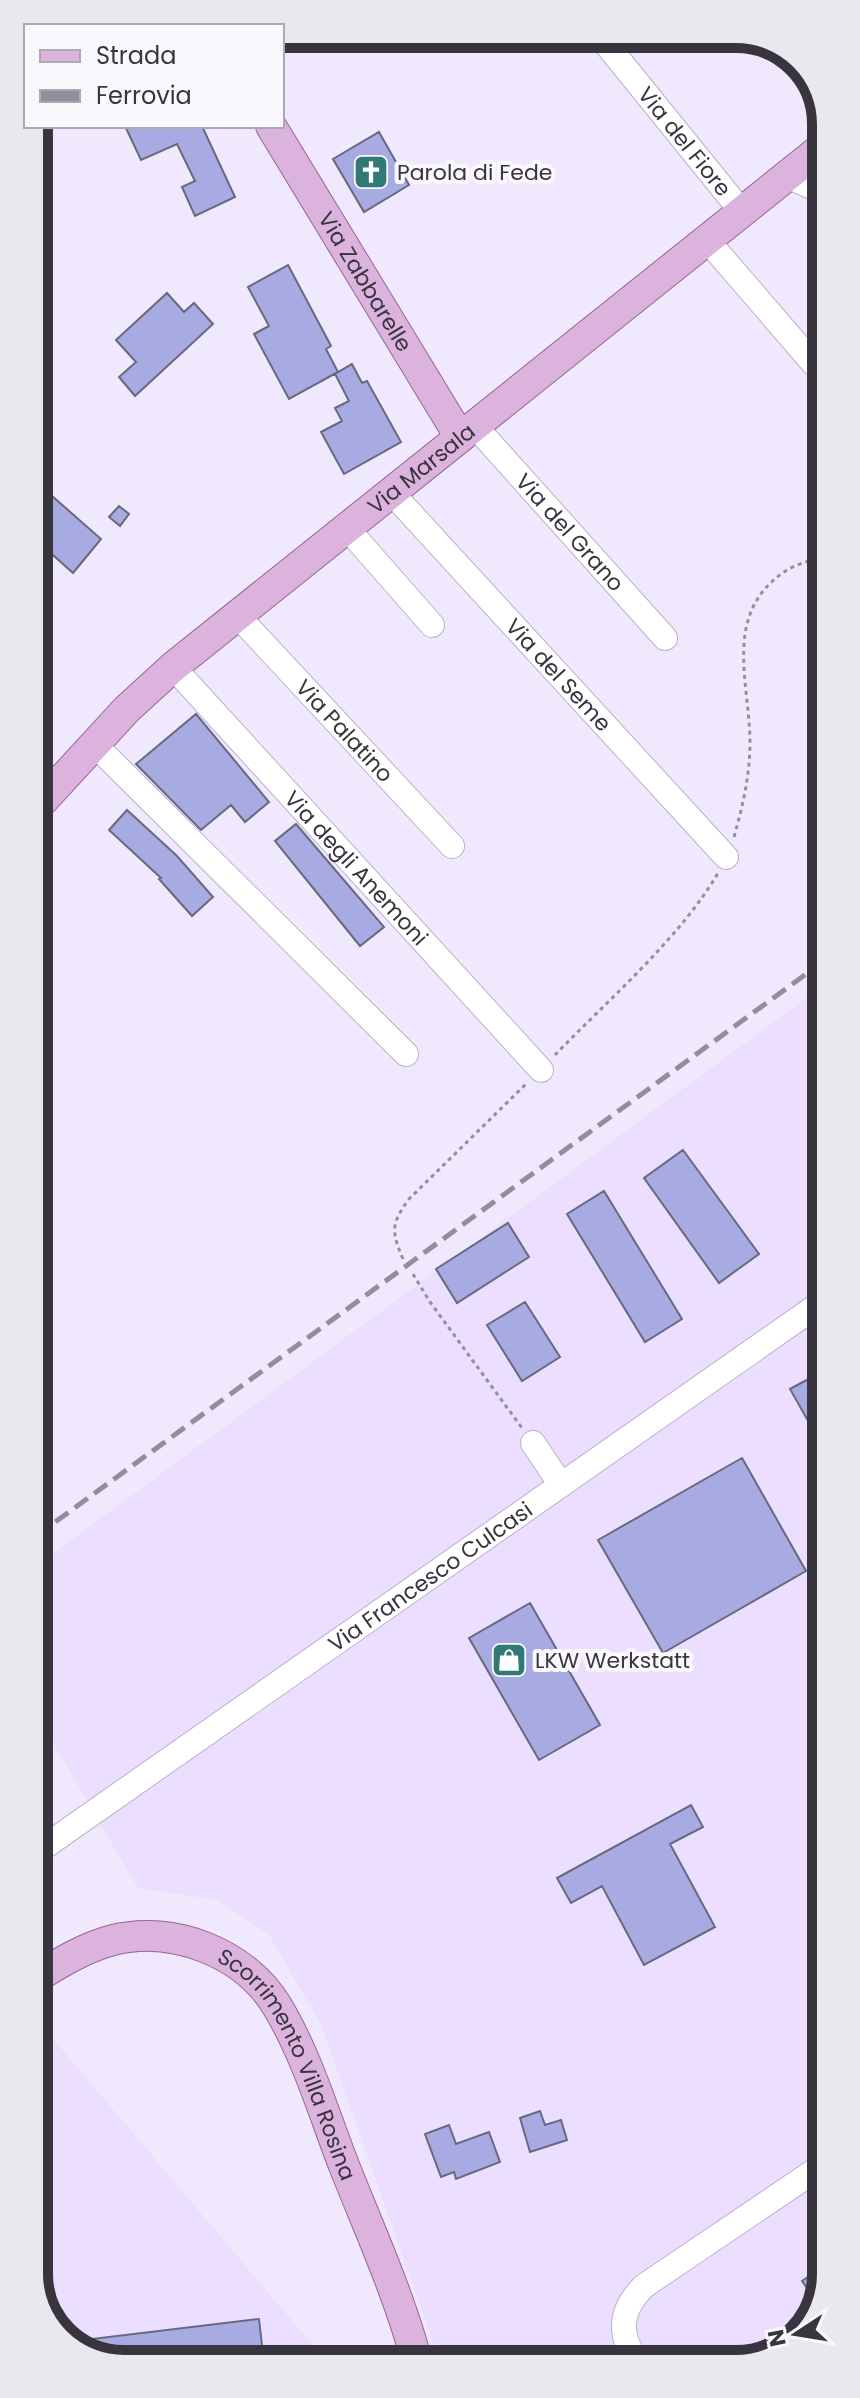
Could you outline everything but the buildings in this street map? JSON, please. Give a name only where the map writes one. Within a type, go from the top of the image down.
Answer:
[{"type":"main road","name":"Via Zabbarelle","points":[[272,128],[467,431]]},
{"type":"main road","name":"Via Marsala","points":[[48,794],[93,743],[173,667],[812,156]]},
{"type":"main road","name":"Scorrimento Villa Rosina","points":[[48,1971],[100,1944],[140,1936],[174,1938],[202,1946],[233,1962],[255,1979],[276,2004],[309,2076],[394,2292],[413,2350]]},
{"type":"street","name":"Via del Fiore","points":[[609,48],[742,212]]},
{"type":"street","points":[[787,176],[812,187]]},
{"type":"street","points":[[707,240],[812,362]]},
{"type":"street","name":"Via del Grano","points":[[467,431],[665,638]]},
{"type":"street","name":"Via del Seme","points":[[391,492],[726,857]]},
{"type":"street","points":[[346,527],[432,625]]},
{"type":"street","name":"Via Palatino","points":[[237,615],[452,846]]},
{"type":"street","name":"Via degli Anemoni","points":[[173,667],[541,1070]]},
{"type":"street","points":[[93,743],[406,1054]]},
{"type":"street","name":"Via Francesco Culcasi","points":[[48,1844],[812,1309]]},
{"type":"street","points":[[533,1443],[561,1485]]},
{"type":"street","points":[[629,2350],[624,2332],[625,2313],[633,2297],[644,2286],[812,2172]]},
{"type":"path","points":[[403,1259],[394,1238],[397,1216],[409,1199],[541,1070]]},
{"type":"path","points":[[413,1274],[533,1443]]},
{"type":"shaded area","points":[[812,994],[812,2274],[808,2298],[790,2328],[769,2342],[736,2350],[436,2350],[321,2024],[269,1935],[218,1900],[138,1888],[48,1734],[48,1557]]},
{"type":"shaded area","points":[[48,2033],[316,2349],[109,2349],[91,2342],[67,2324],[56,2307],[48,2274]]},
{"type":"railway","points":[[48,1527],[812,970]]},
{"type":"place","name":"Parola di Fede","points":[[371,172]]},
{"type":"place","name":"LKW Werkstatt","points":[[509,1660]]}]
